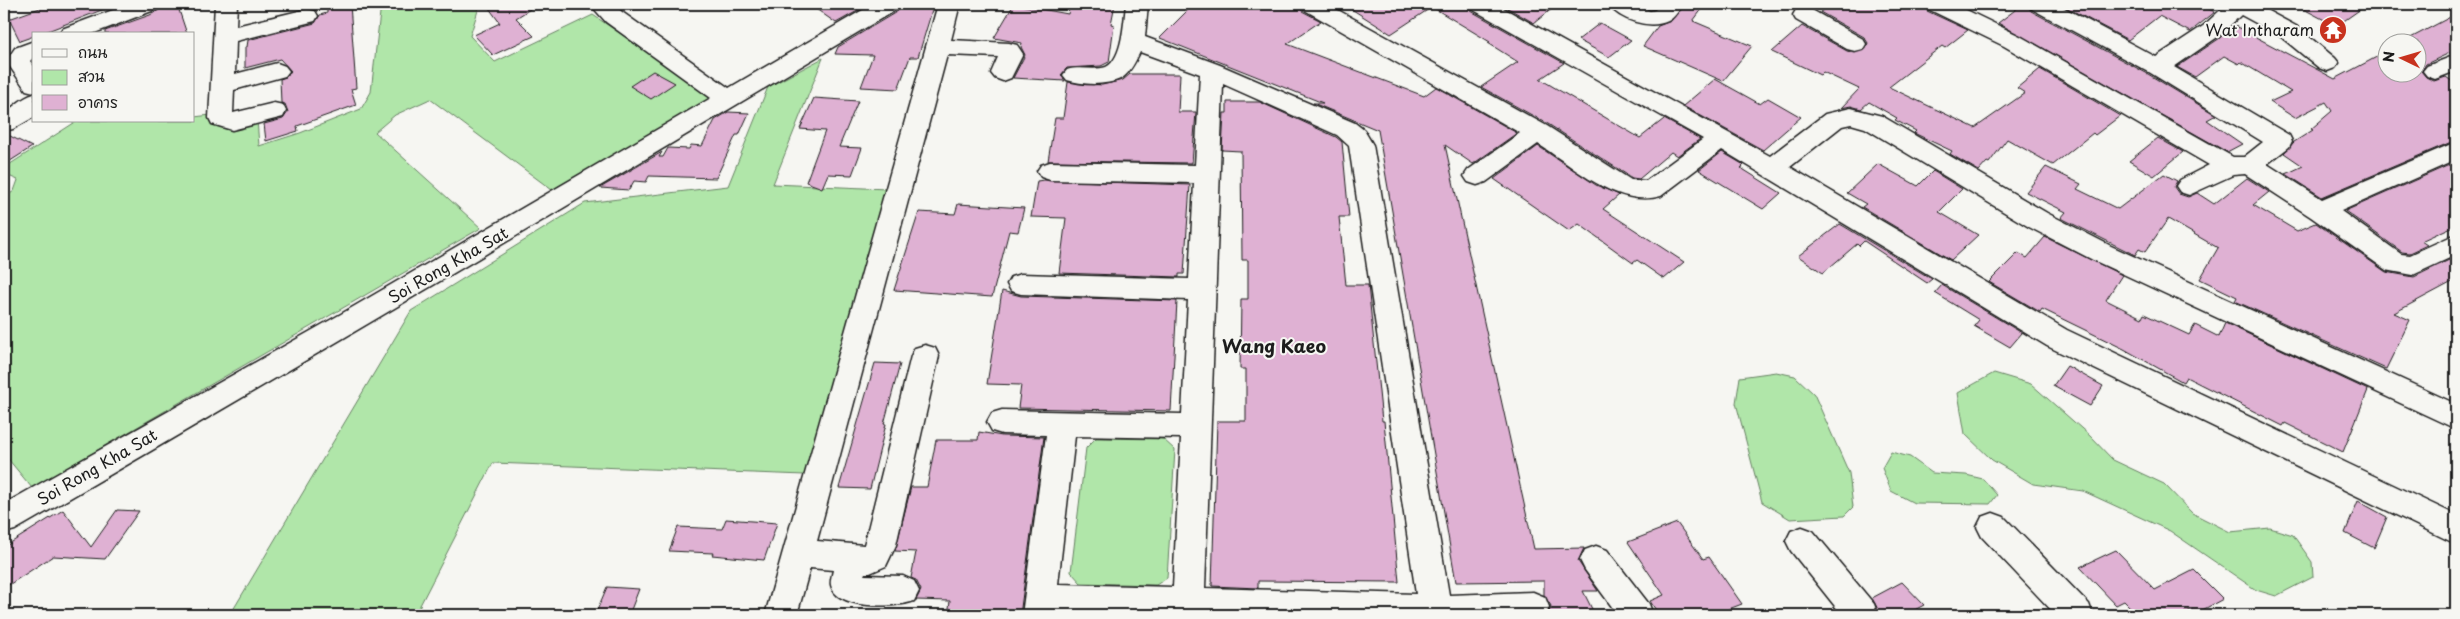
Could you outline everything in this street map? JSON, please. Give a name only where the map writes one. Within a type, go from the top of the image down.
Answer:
[{"type":"street","points":[[75,32],[149,4]]},
{"type":"street","points":[[226,4],[222,118],[232,122],[274,111]]},
{"type":"street","points":[[601,4],[614,17],[730,100]]},
{"type":"street","name":"Soi Rong Kha Sat","points":[[4,520],[351,322],[730,100],[888,4]]},
{"type":"street","points":[[781,615],[949,4]]},
{"type":"street","points":[[1075,74],[1110,75],[1120,70],[1133,41],[1137,4]]},
{"type":"street","points":[[1311,4],[1538,132],[1623,186],[1640,192],[1652,190],[1721,138]]},
{"type":"street","points":[[1480,4],[1773,166],[2057,338],[2456,530]]},
{"type":"street","points":[[1619,4],[1642,16],[1652,18],[1661,16],[1672,4]]},
{"type":"street","points":[[1936,4],[2012,41],[2320,210],[2395,263],[2413,265],[2456,244]]},
{"type":"street","points":[[2040,4],[2156,67],[2280,141],[2239,166],[2189,186]]},
{"type":"street","points":[[2156,67],[2202,37],[2228,17],[2239,4],[2288,31],[2327,64]]},
{"type":"street","points":[[1785,30],[1811,9],[1855,44]]},
{"type":"street","points":[[224,36],[307,16]]},
{"type":"street","points":[[1133,41],[1212,70],[1346,129],[1355,136],[1361,145],[1436,612]]},
{"type":"street","points":[[937,48],[1009,50],[1010,54],[1003,73]]},
{"type":"street","points":[[32,49],[23,53],[18,60],[32,81]]},
{"type":"street","points":[[2434,71],[2456,62]]},
{"type":"street","points":[[1188,602],[1212,70]]},
{"type":"street","points":[[223,85],[277,71]]},
{"type":"street","points":[[4,123],[24,112],[32,104]]},
{"type":"street","points":[[1773,166],[1834,120],[1851,116],[1873,122],[2038,220],[2102,253],[2456,417]]},
{"type":"street","points":[[1477,176],[1538,132]]},
{"type":"street","points":[[2320,210],[2456,150]]},
{"type":"street","points":[[1050,171],[1208,174]]},
{"type":"street","points":[[1021,284],[1203,290]]},
{"type":"street","points":[[798,553],[870,560],[875,556],[880,545],[925,356]]},
{"type":"street","points":[[1002,422],[1196,426]]},
{"type":"street","points":[[1062,423],[1039,607],[1188,602],[1236,609],[1436,612],[1533,607]]},
{"type":"street","points":[[1993,527],[2077,615]]},
{"type":"street","points":[[1802,541],[1862,615]]},
{"type":"street","points":[[852,558],[846,584],[849,587],[902,591]]},
{"type":"street","points":[[1596,560],[1637,615]]},
{"type":"green space","points":[[381,4],[480,4],[470,36],[495,62],[593,15],[714,97],[552,190],[430,99],[395,115],[375,132],[481,228],[32,488],[4,454],[4,198],[14,191],[18,180],[4,174],[4,168],[75,122],[195,122],[195,117],[211,115],[257,119],[259,146],[300,133],[361,109],[371,92]]},
{"type":"green space","points":[[823,58],[773,184],[887,189],[805,475],[493,463],[415,615],[230,615],[411,311],[585,203],[728,186],[768,87]]},
{"type":"green space","points":[[1776,372],[1795,376],[1814,394],[1849,473],[1853,507],[1844,516],[1790,519],[1762,502],[1736,403],[1740,377]]},
{"type":"green space","points":[[1994,373],[2031,384],[2090,436],[2113,460],[2164,484],[2192,513],[2230,532],[2270,528],[2293,535],[2312,562],[2313,577],[2276,596],[2256,590],[2170,531],[2083,491],[2033,484],[1992,460],[1965,434],[1958,393]]},
{"type":"green space","points":[[1096,438],[1163,439],[1175,450],[1167,578],[1156,585],[1081,583],[1071,572],[1086,448]]},
{"type":"green space","points":[[1891,452],[1910,457],[1932,473],[1966,475],[1983,479],[1997,495],[1990,504],[1914,503],[1891,491],[1882,468]]},
{"type":"building","points":[[51,4],[112,4],[112,6],[45,32],[32,32],[32,37],[20,41],[9,19]]},
{"type":"building","points":[[162,4],[177,4],[186,32],[105,32],[150,15],[159,10]]},
{"type":"building","points":[[350,4],[356,88],[351,89],[356,105],[297,126],[298,131],[266,141],[264,124],[283,119],[288,112],[285,104],[281,103],[280,79],[286,77],[291,71],[280,59],[245,68],[245,47],[247,47],[248,40],[315,23],[320,15],[327,13],[327,6]]},
{"type":"building","points":[[486,4],[538,4],[516,18],[534,36],[493,55],[474,35],[500,23]]},
{"type":"building","points":[[809,4],[870,4],[836,23]]},
{"type":"building","points":[[902,4],[934,4],[918,57],[910,57],[898,89],[861,87],[873,55],[835,54],[838,47],[898,11]]},
{"type":"building","points":[[1014,4],[1068,14],[1070,4],[1115,4],[1111,24],[1114,25],[1109,62],[1101,66],[1067,68],[1061,75],[1065,81],[1013,78],[1025,55],[1021,47],[1022,43],[994,38]]},
{"type":"building","points":[[1194,4],[1298,4],[1302,11],[1321,21],[1287,44],[1424,96],[1436,87],[1517,133],[1473,164],[1445,145],[1534,549],[1584,548],[1578,561],[1598,591],[1583,591],[1595,615],[1548,615],[1551,606],[1544,595],[1544,581],[1456,582],[1378,130],[1313,103],[1323,103],[1160,38]]},
{"type":"building","points":[[1330,4],[1467,4],[1471,11],[1564,63],[1540,79],[1640,138],[1664,119],[1700,139],[1677,156],[1671,152],[1639,179],[1632,178],[1548,124],[1481,87],[1518,62],[1488,43],[1490,42],[1432,7],[1391,34],[1345,5],[1340,9]]},
{"type":"building","points":[[1511,4],[1558,4],[1534,23],[1506,7]]},
{"type":"building","points":[[1685,4],[1706,4],[1693,21],[1752,46],[1723,81],[1643,46],[1658,26],[1671,21]]},
{"type":"building","points":[[1831,4],[1923,4],[1927,11],[1968,30],[1945,48],[1942,46],[1889,87],[1975,128],[2025,93],[2017,88],[2040,69],[2120,116],[2095,135],[2093,133],[2053,165],[2007,139],[1989,163],[1987,162],[1979,171],[1950,154],[1952,151],[1914,133],[1916,131],[1895,120],[1897,118],[1869,102],[1861,109],[1851,106],[1841,108],[1859,89],[1823,72],[1820,75],[1772,52],[1802,26],[1847,51],[1855,53],[1865,50],[1868,43],[1864,37],[1820,12]]},
{"type":"building","points":[[2023,4],[2027,4],[2031,11],[2148,74],[2216,115],[2207,120],[2242,144],[2227,152],[1998,23]]},
{"type":"building","points":[[2060,4],[2199,4],[2215,12],[2190,32],[2159,16],[2128,40]]},
{"type":"building","points":[[2294,4],[2368,4],[2338,25],[2334,25]]},
{"type":"building","points":[[2456,14],[2456,50],[2428,63],[2428,32],[2422,32]]},
{"type":"building","points":[[1600,23],[1631,40],[1609,57],[1578,40]]},
{"type":"building","points":[[2233,25],[2335,79],[2378,56],[2378,82],[2428,82],[2428,78],[2434,81],[2446,77],[2456,84],[2456,140],[2322,197],[2286,174],[2303,166],[2284,153],[2294,142],[2313,130],[2311,129],[2332,111],[2326,102],[2295,118],[2270,102],[2291,92],[2241,62],[2239,64],[2224,56],[2195,77],[2177,67],[2220,38]]},
{"type":"building","points":[[653,71],[675,83],[651,99],[630,86]]},
{"type":"building","points":[[1130,74],[1180,74],[1178,112],[1196,112],[1192,163],[1048,161],[1055,118],[1063,118],[1068,82],[1102,85],[1123,80]]},
{"type":"building","points":[[1715,79],[1760,104],[1768,98],[1801,117],[1763,150],[1683,106]]},
{"type":"building","points":[[814,98],[858,101],[839,147],[862,148],[852,175],[828,174],[822,188],[806,182],[825,131],[800,129]]},
{"type":"building","points":[[1227,102],[1260,102],[1336,137],[1342,142],[1349,217],[1339,217],[1346,285],[1368,285],[1382,421],[1384,421],[1399,582],[1258,581],[1258,588],[1212,586],[1217,421],[1246,421],[1246,369],[1240,369],[1241,299],[1248,299],[1248,260],[1242,260],[1241,151],[1222,150],[1224,113],[1227,113]]},
{"type":"building","points":[[728,112],[749,113],[739,135],[736,135],[716,178],[649,176],[646,182],[634,181],[629,190],[600,188],[662,152],[659,157],[663,157],[668,148],[689,149],[691,145],[702,146],[715,120]]},
{"type":"building","points":[[4,133],[32,147],[4,165]]},
{"type":"building","points":[[2158,138],[2183,152],[2154,176],[2129,161]]},
{"type":"building","points":[[1538,146],[1596,185],[1619,195],[1603,209],[1684,262],[1664,279],[1637,260],[1633,263],[1579,224],[1569,231],[1494,179]]},
{"type":"building","points":[[1722,152],[1744,165],[1741,168],[1781,193],[1763,209],[1699,170]]},
{"type":"building","points":[[2456,162],[2456,225],[2421,241],[2427,245],[2410,253],[2402,252],[2345,211]]},
{"type":"building","points":[[1878,164],[1918,186],[1933,171],[1962,189],[1939,212],[1978,235],[1951,260],[1862,207],[1866,204],[1847,193]]},
{"type":"building","points":[[2046,167],[2081,184],[2077,189],[2118,209],[2164,174],[2177,181],[2174,187],[2179,194],[2188,197],[2197,193],[2214,204],[2247,178],[2269,192],[2253,205],[2297,231],[2316,223],[2386,272],[2414,277],[2449,260],[2456,265],[2456,280],[2394,313],[2410,320],[2386,369],[2235,301],[2237,297],[2200,279],[2218,248],[2168,219],[2145,252],[2139,249],[2135,255],[2061,218],[2066,212],[2026,192]]},
{"type":"building","points":[[1037,181],[1190,185],[1184,274],[1179,274],[1179,277],[1059,273],[1066,218],[1031,217]]},
{"type":"building","points":[[958,204],[1024,208],[1018,232],[1009,231],[992,297],[894,290],[919,212],[955,214]]},
{"type":"building","points":[[1840,224],[1932,279],[1927,283],[1864,241],[1859,246],[1857,244],[1823,273],[1798,256]]},
{"type":"building","points":[[2045,237],[2122,275],[2106,300],[2142,318],[2144,314],[2189,335],[2195,325],[2219,337],[2225,323],[2368,390],[2343,452],[2285,423],[2283,426],[2186,377],[2183,382],[2124,349],[2042,309],[2040,312],[1989,282],[2018,253],[2027,258]]},
{"type":"building","points":[[1942,285],[2022,333],[2010,347],[1974,326],[1979,320],[1935,293]]},
{"type":"building","points":[[1002,291],[1021,296],[1177,301],[1171,411],[1018,408],[1021,385],[987,384]]},
{"type":"building","points":[[875,363],[900,364],[884,424],[886,424],[870,489],[839,488]]},
{"type":"building","points":[[2067,366],[2103,386],[2090,406],[2053,386]]},
{"type":"building","points":[[979,432],[1002,436],[1044,437],[1020,615],[948,615],[950,601],[916,600],[921,590],[916,580],[911,578],[916,552],[895,551],[911,487],[927,487],[936,440],[978,440]]},
{"type":"building","points":[[2358,501],[2387,517],[2374,548],[2345,533]]},
{"type":"building","points":[[63,510],[91,547],[117,510],[139,511],[105,559],[53,556],[4,588],[4,547]]},
{"type":"building","points":[[726,519],[777,523],[764,560],[712,555],[713,553],[669,551],[678,527],[722,529]]},
{"type":"building","points":[[1677,523],[1703,559],[1709,557],[1742,604],[1713,615],[1659,615],[1650,601],[1664,595],[1628,542]]},
{"type":"building","points":[[2116,550],[2155,590],[2194,570],[2223,599],[2195,614],[2191,610],[2180,615],[2138,615],[2124,601],[2116,605],[2080,567]]},
{"type":"building","points":[[1902,582],[1924,605],[1905,615],[1881,615],[1872,598]]},
{"type":"building","points":[[607,587],[639,589],[629,615],[595,615]]},
{"type":"place","name":"Wat Intharam","points":[[2333,30]]},
{"type":"district","name":"Wang Kaeo","points":[[1274,347]]}]
